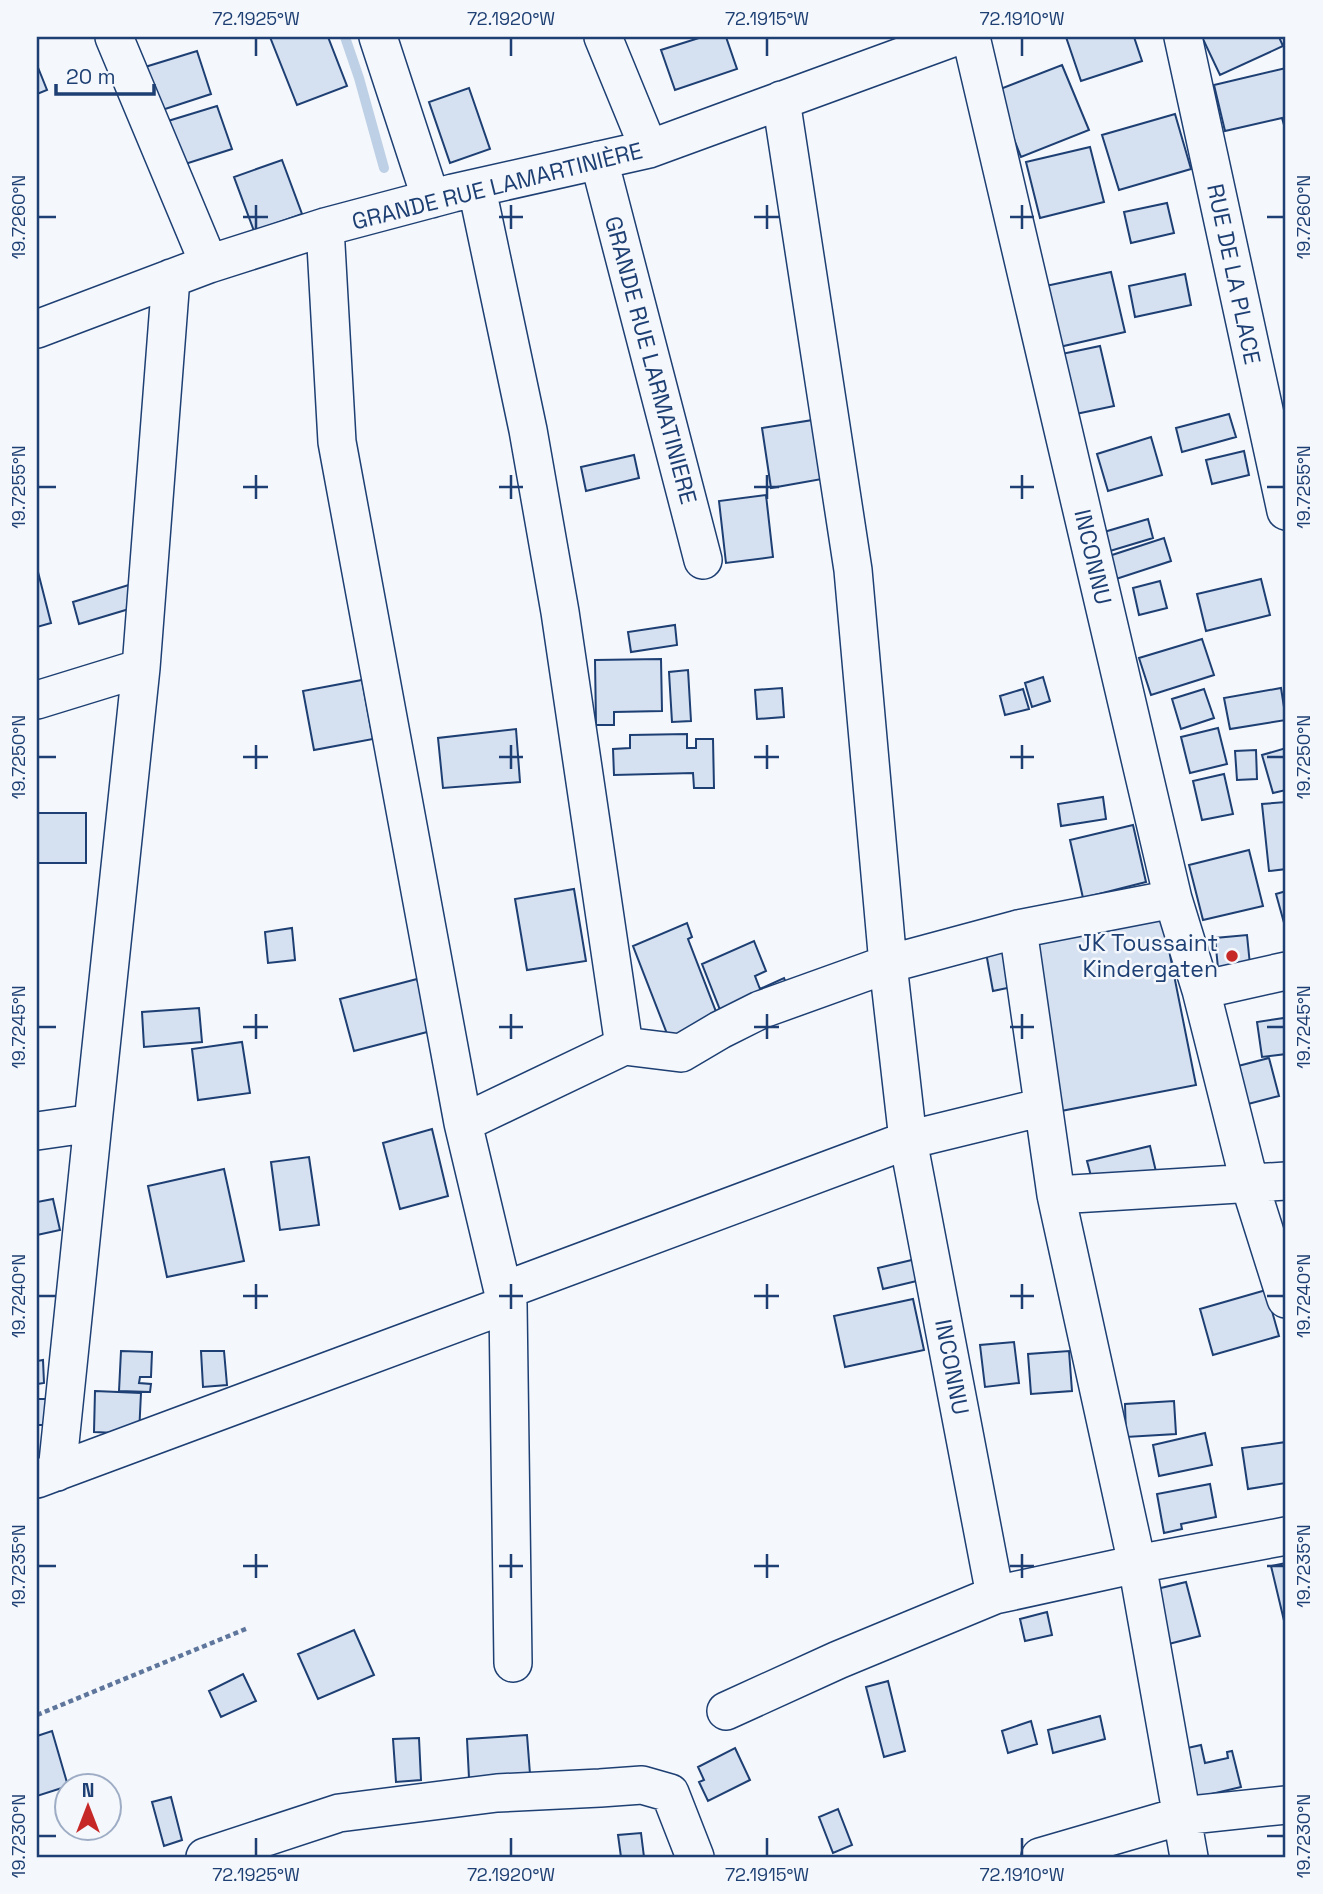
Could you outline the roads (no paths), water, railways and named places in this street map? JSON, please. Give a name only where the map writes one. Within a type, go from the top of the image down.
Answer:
[{"type":"street","points":[[114,37],[209,264]]},
{"type":"street","points":[[377,37],[442,197],[528,430],[560,612],[624,1046]]},
{"type":"street","points":[[603,37],[649,149]]},
{"type":"street","name":"GRANDE RUE LAMARTINIÈRE","points":[[37,329],[209,264],[325,228],[442,197],[649,149],[955,37]]},
{"type":"street","name":"INCONNU","points":[[971,37],[1173,899],[1201,990],[1250,1185],[1286,1299]]},
{"type":"street","name":"RUE DE LA PLACE","points":[[1183,37],[1286,511]]},
{"type":"street","name":"INCONNU","points":[[781,100],[853,570],[888,964],[908,1140],[995,1595]]},
{"type":"street","name":"GRANDE RUE LARMATINIERE","points":[[599,159],[703,560]]},
{"type":"street","points":[[325,228],[337,442],[463,1123],[505,1297],[513,1663]]},
{"type":"street","points":[[171,278],[141,668],[93,1123],[47,1476],[908,1140],[1043,1107]]},
{"type":"street","points":[[37,700],[141,668]]},
{"type":"street","points":[[463,1123],[624,1046],[681,1054],[760,1010],[888,964],[1018,929],[1173,899]]},
{"type":"street","points":[[1018,929],[1056,1195],[1138,1564],[1189,1857]]},
{"type":"street","points":[[1201,990],[1286,971]]},
{"type":"street","points":[[37,1131],[93,1123]]},
{"type":"street","points":[[1056,1195],[1286,1181]]},
{"type":"street","points":[[726,1711],[838,1660],[995,1595],[1286,1536]]},
{"type":"street","points":[[205,1857],[340,1813],[497,1793],[642,1784],[670,1793],[695,1857]]},
{"type":"street","points":[[1040,1857],[1181,1816],[1286,1805]]},
{"type":"waterway","points":[[345,37],[384,168]]},
{"type":"place","name":"JK Toussaint Kindergaten","points":[[1232,956]]}]
